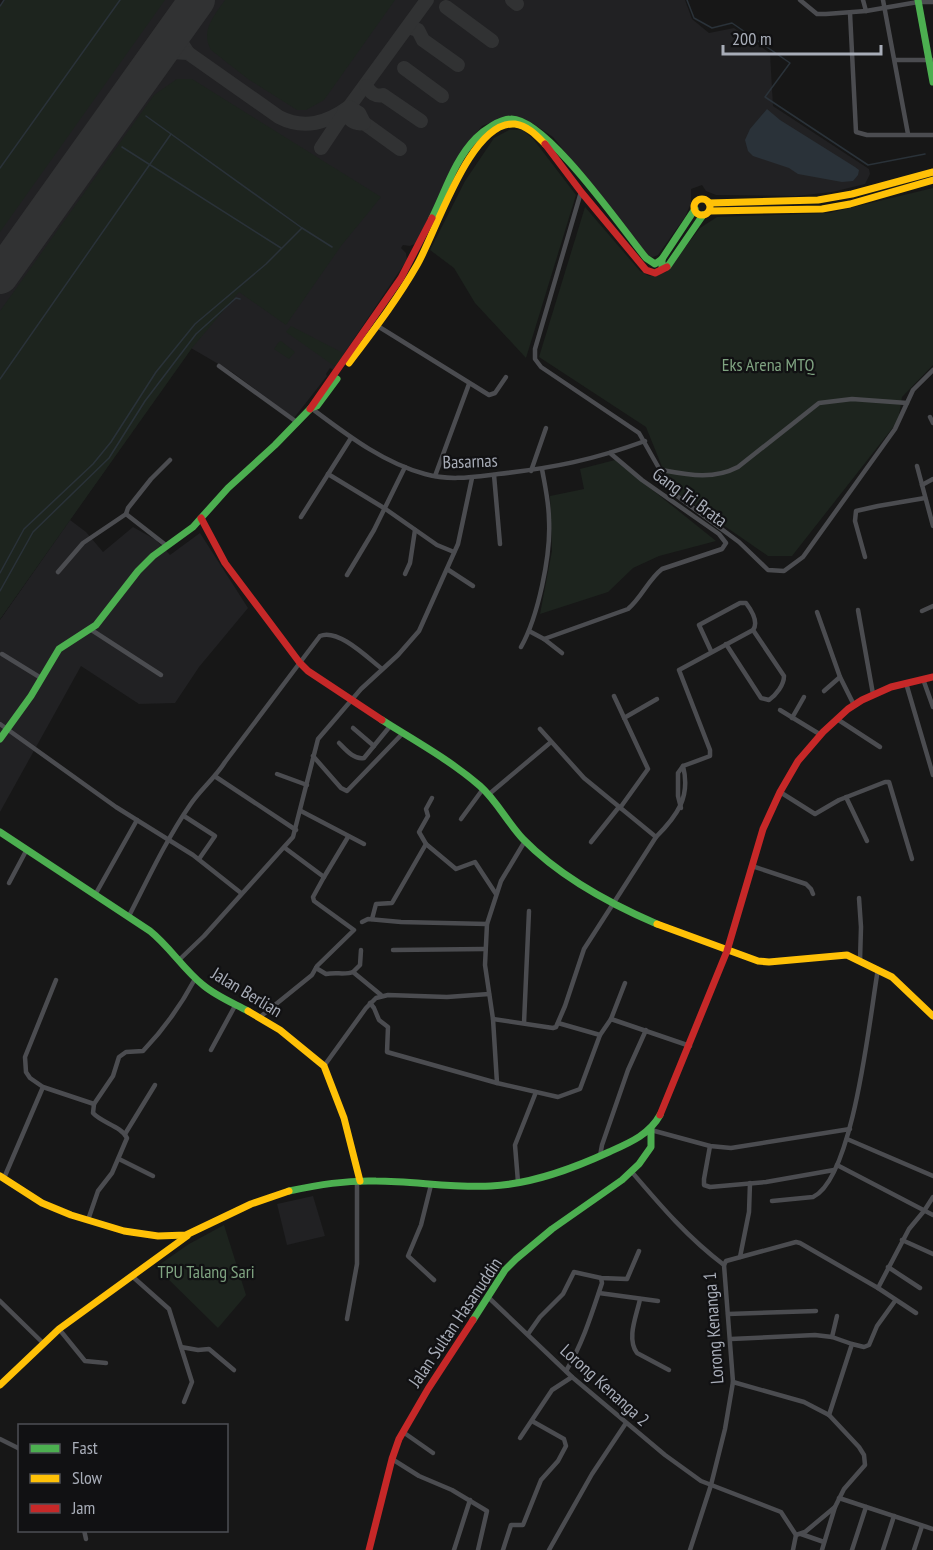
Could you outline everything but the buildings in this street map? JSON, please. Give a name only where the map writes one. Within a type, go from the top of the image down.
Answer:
[{"type":"main road","points":[[918,1],[931,60],[933,82]]},
{"type":"main road","points":[[0,739],[59,649],[90,629],[109,610],[138,570],[193,527],[241,474],[298,423],[311,408],[425,251],[464,168],[482,141],[502,126],[521,125],[558,154],[646,258],[655,264],[662,259],[695,209],[695,204],[700,200],[705,200],[707,210],[668,266],[655,273],[646,270],[581,192],[558,154]]},
{"type":"main road","points":[[695,209],[698,214],[707,210],[818,200],[852,194],[933,172]]},
{"type":"main road","points":[[707,210],[822,209],[850,204],[933,180]]},
{"type":"main road","points":[[662,259],[662,267],[668,266]]},
{"type":"main road","points":[[311,408],[318,406],[376,325],[404,280]]},
{"type":"main road","points":[[201,518],[225,563],[300,663],[391,726],[457,767],[486,792],[525,841],[566,874],[613,904],[685,935],[758,962],[847,956],[860,961],[892,977],[933,1016]]},
{"type":"main road","name":"Jalan Sultan Hasanuddin","points":[[369,1550],[392,1459],[403,1432],[488,1297],[516,1258],[631,1171],[649,1151],[652,1139],[651,1130],[663,1110],[727,951],[763,829],[780,792],[798,761],[837,719],[854,705],[873,694],[933,677]]},
{"type":"main road","name":"Jalan Berlian","points":[[0,834],[129,916],[163,941],[195,979],[280,1029],[324,1066],[344,1118],[359,1181]]},
{"type":"main road","points":[[0,1384],[59,1329],[188,1236],[221,1217],[288,1192],[331,1183],[359,1181],[492,1186],[518,1182],[558,1172],[600,1156],[651,1130]]},
{"type":"main road","points":[[2,1177],[43,1204],[88,1220],[138,1234],[188,1236]]},
{"type":"street","points":[[800,0],[817,14],[866,11],[918,1],[933,2]]},
{"type":"street","points":[[863,0],[866,11]]},
{"type":"street","points":[[883,0],[908,134]]},
{"type":"street","points":[[850,13],[858,134],[933,135]]},
{"type":"street","points":[[895,60],[931,60]]},
{"type":"street","points":[[581,192],[534,354],[541,367],[639,433],[661,470],[669,489],[739,542],[768,570],[784,571],[803,557],[895,429],[913,390],[933,370]]},
{"type":"street","points":[[376,325],[469,384],[493,395],[506,377]]},
{"type":"street","points":[[219,366],[298,423]]},
{"type":"street","points":[[435,476],[469,384]]},
{"type":"street","points":[[661,470],[714,476],[726,474],[819,403],[852,399],[907,403]]},
{"type":"street","name":"Basarnas","points":[[311,408],[351,438],[405,467],[435,476],[457,479],[542,469],[610,453],[645,441]]},
{"type":"street","points":[[531,471],[546,428]]},
{"type":"street","points":[[301,518],[351,438]]},
{"type":"street","name":"Gang Tri Brata","points":[[544,639],[628,609],[636,603],[655,575],[662,569],[722,549],[726,543],[719,534],[642,480],[610,453]]},
{"type":"street","points":[[57,573],[83,543],[126,514],[128,508],[151,479],[170,460]]},
{"type":"street","points":[[917,466],[933,526]]},
{"type":"street","points":[[348,575],[374,530],[405,467]]},
{"type":"street","points":[[520,646],[529,630],[548,548],[550,522],[542,469]]},
{"type":"street","points":[[328,474],[384,508],[437,545],[454,552]]},
{"type":"street","points":[[494,475],[500,544]]},
{"type":"street","points":[[179,960],[285,848],[296,830],[313,756],[322,734],[420,631],[458,544],[472,478]]},
{"type":"street","points":[[922,485],[933,479]]},
{"type":"street","points":[[865,557],[855,521],[856,512],[925,498]]},
{"type":"street","points":[[126,514],[168,546]]},
{"type":"street","points":[[405,574],[410,563],[415,530]]},
{"type":"street","points":[[447,570],[473,586]]},
{"type":"street","points":[[681,808],[679,770],[683,766],[708,758],[711,753],[679,670],[753,630],[756,626],[755,619],[749,606],[744,602],[699,625],[711,651]]},
{"type":"street","points":[[922,611],[933,606]]},
{"type":"street","points":[[858,610],[873,694]]},
{"type":"street","points":[[817,612],[840,677],[854,705]]},
{"type":"street","points":[[90,629],[161,675]]},
{"type":"street","points":[[529,630],[562,653]]},
{"type":"street","points":[[726,644],[761,698],[769,700],[781,687],[784,676],[753,630]]},
{"type":"street","points":[[129,916],[191,803],[216,777],[320,636],[327,634],[346,642],[382,669]]},
{"type":"street","points":[[2,654],[41,678]]},
{"type":"street","points":[[824,691],[840,677]]},
{"type":"street","points":[[923,680],[933,707]]},
{"type":"street","points":[[906,683],[933,775]]},
{"type":"street","points":[[591,842],[620,808],[648,768],[614,696]]},
{"type":"street","points":[[792,718],[804,697]]},
{"type":"street","points":[[624,718],[657,699]]},
{"type":"street","points":[[780,710],[821,735]]},
{"type":"street","points":[[837,719],[880,747]]},
{"type":"street","points":[[0,724],[137,820],[199,860],[241,893]]},
{"type":"street","points":[[339,743],[360,759],[366,757],[391,726]]},
{"type":"street","points":[[353,728],[374,746]]},
{"type":"street","points":[[540,729],[584,778],[656,837]]},
{"type":"street","points":[[313,756],[341,788],[347,791],[403,733]]},
{"type":"street","points":[[461,819],[486,792],[551,742]]},
{"type":"street","points":[[493,1019],[553,1028],[558,1023],[584,949],[656,837],[681,808],[686,793],[683,766]]},
{"type":"street","points":[[277,774],[307,785]]},
{"type":"street","points":[[216,777],[296,830]]},
{"type":"street","points":[[780,792],[815,814],[846,797],[889,782],[912,859]]},
{"type":"street","points":[[846,797],[867,841]]},
{"type":"street","points":[[432,798],[426,809],[428,816],[419,832],[426,844],[456,869],[475,862],[496,895]]},
{"type":"street","points":[[301,811],[364,844]]},
{"type":"street","points":[[184,816],[215,836],[199,860]]},
{"type":"street","points":[[95,895],[137,820]]},
{"type":"street","points":[[260,1017],[312,975],[316,968],[354,930],[313,900],[348,837]]},
{"type":"street","points":[[497,1083],[485,949],[487,924],[501,881],[525,841]]},
{"type":"street","points":[[372,919],[376,904],[392,903],[426,844]]},
{"type":"street","points":[[285,848],[324,877]]},
{"type":"street","points":[[9,883],[26,851]]},
{"type":"street","points":[[752,866],[806,884],[813,894]]},
{"type":"street","points":[[859,898],[860,961]]},
{"type":"street","points":[[524,1023],[529,911]]},
{"type":"street","points":[[362,922],[372,919],[487,924]]},
{"type":"street","points":[[393,950],[485,949]]},
{"type":"street","points":[[316,968],[326,974],[353,972],[360,965],[361,950]]},
{"type":"street","points":[[772,1201],[818,1195],[836,1167],[847,1139],[858,1094],[878,969]]},
{"type":"street","points":[[353,972],[381,995],[447,997],[489,994]]},
{"type":"street","points":[[125,1134],[96,1116],[93,1113],[94,1104],[113,1076],[119,1057],[126,1052],[143,1051],[176,1013],[195,979]]},
{"type":"street","points":[[56,980],[25,1057],[25,1065],[30,1078],[43,1087],[94,1104]]},
{"type":"street","points":[[370,1003],[378,1020],[388,1027],[387,1052],[497,1083],[558,1097],[580,1089],[600,1035],[611,1019],[625,983]]},
{"type":"street","points":[[324,1066],[370,1003],[381,995]]},
{"type":"street","points":[[211,1050],[236,1004]]},
{"type":"street","points":[[611,1019],[690,1046]]},
{"type":"street","points":[[558,1023],[600,1035]]},
{"type":"street","points":[[600,1156],[628,1070],[646,1030]]},
{"type":"street","points":[[88,1220],[98,1191],[119,1160],[126,1143],[125,1134],[154,1084]]},
{"type":"street","points":[[2,1177],[43,1087]]},
{"type":"street","points":[[518,1182],[515,1145],[536,1092]]},
{"type":"street","points":[[651,1130],[710,1146],[731,1148],[850,1129]]},
{"type":"street","points":[[847,1139],[933,1176]]},
{"type":"street","points":[[710,1146],[704,1185],[710,1187],[750,1183],[836,1167],[933,1215]]},
{"type":"street","points":[[119,1160],[153,1176]]},
{"type":"street","name":"Lorong Kenanga 1","points":[[631,1171],[667,1214],[700,1246],[724,1265],[733,1382],[725,1429],[711,1485],[690,1550]]},
{"type":"street","points":[[347,1319],[357,1264],[359,1181]]},
{"type":"street","points":[[740,1257],[748,1218],[750,1183]]},
{"type":"street","points":[[431,1185],[421,1225],[408,1256],[434,1280]]},
{"type":"street","points":[[878,1288],[902,1240],[933,1197]]},
{"type":"street","points":[[902,1240],[933,1254]]},
{"type":"street","points":[[724,1265],[726,1261],[796,1242],[878,1288],[916,1313]]},
{"type":"street","points":[[528,1334],[540,1317],[563,1294],[574,1272],[601,1278],[627,1279],[639,1251]]},
{"type":"street","points":[[888,1267],[920,1288]]},
{"type":"street","points":[[133,1277],[169,1309],[192,1382],[184,1402]]},
{"type":"street","points":[[566,1371],[583,1339],[602,1283],[601,1278]]},
{"type":"street","points":[[599,1293],[658,1301]]},
{"type":"street","name":"Lorong Kenanga 2","points":[[488,1297],[572,1377],[665,1455],[701,1481],[781,1512],[798,1534]]},
{"type":"street","points":[[640,1299],[632,1335],[634,1349],[637,1353],[669,1370]]},
{"type":"street","points":[[0,1301],[43,1343]]},
{"type":"street","points":[[730,1339],[815,1335],[832,1337],[864,1347],[869,1345],[877,1326],[895,1301]]},
{"type":"street","points":[[728,1314],[816,1311]]},
{"type":"street","points":[[832,1337],[837,1316]]},
{"type":"street","points":[[59,1329],[85,1361],[106,1363]]},
{"type":"street","points":[[829,1415],[852,1344]]},
{"type":"street","points":[[182,1347],[198,1350],[209,1349],[234,1371]]},
{"type":"street","points":[[520,1438],[552,1390],[572,1377]]},
{"type":"street","points":[[733,1382],[804,1402],[829,1415],[859,1447],[866,1461],[865,1464],[839,1498],[822,1550]]},
{"type":"street","points":[[503,1550],[511,1525],[523,1525],[541,1480],[558,1461],[566,1446],[564,1439],[532,1421]]},
{"type":"street","points":[[549,1550],[592,1474],[626,1423]]},
{"type":"street","points":[[403,1432],[433,1454]]},
{"type":"street","points":[[0,1439],[18,1448]]},
{"type":"street","points":[[392,1459],[419,1476],[470,1500],[487,1511],[478,1550]]},
{"type":"street","points":[[839,1498],[933,1529]]},
{"type":"street","points":[[454,1550],[470,1500]]},
{"type":"street","points":[[793,1550],[798,1534],[835,1507]]},
{"type":"street","points":[[852,1550],[866,1507]]},
{"type":"street","points":[[883,1550],[894,1516]]},
{"type":"street","points":[[914,1550],[922,1526]]},
{"type":"street","points":[[84,1532],[86,1539]]},
{"type":"street","points":[[798,1534],[824,1542]]},
{"type":"shaded area","points":[[5,0],[685,0],[692,19],[709,33],[734,28],[770,53],[773,106],[869,169],[870,174],[865,184],[832,192],[796,196],[716,195],[706,191],[702,185],[691,189],[691,203],[685,217],[658,255],[653,257],[648,256],[553,137],[532,123],[505,117],[482,126],[448,175],[417,243],[410,246],[403,245],[401,248],[406,253],[407,260],[333,370],[330,368],[327,376],[294,418],[232,372],[191,348],[0,619],[0,7]]},
{"type":"shaded area","points":[[767,109],[780,120],[855,167],[859,170],[858,175],[853,181],[842,182],[798,174],[789,168],[753,156],[748,151],[745,140],[750,129]]},
{"type":"shaded area","points":[[70,520],[86,532],[103,552],[133,527],[156,540],[170,555],[200,533],[248,608],[199,667],[175,703],[139,704],[81,666],[0,812],[0,620]]},
{"type":"shaded area","points":[[313,1196],[325,1236],[287,1245],[277,1204]]},
{"type":"green space","points":[[5,0],[165,0],[0,232],[0,7]]},
{"type":"green space","points":[[225,0],[395,0],[324,100],[306,110],[297,110],[248,79],[211,50],[208,43],[208,30]]},
{"type":"green space","points":[[177,79],[192,79],[381,197],[341,246],[286,325],[239,292],[192,348],[0,619],[0,311],[154,95]]},
{"type":"green space","points":[[509,130],[523,130],[534,140],[576,195],[526,358],[475,303],[454,268],[430,250],[465,181],[494,138]]},
{"type":"green space","name":"Eks Arena MTQ","points":[[933,188],[933,365],[902,397],[898,421],[792,556],[768,556],[671,489],[646,427],[539,357],[585,207],[640,271],[649,276],[666,272],[700,228],[717,217],[829,213]]},
{"type":"green space","points":[[291,326],[341,352],[344,357],[337,368],[286,332]]},
{"type":"green space","points":[[281,341],[295,352],[289,359],[274,349]]},
{"type":"green space","points":[[615,460],[716,541],[659,556],[633,568],[608,592],[540,614],[552,551],[550,496],[584,489],[580,469]]},
{"type":"green space","name":"TPU Talang Sari","points":[[224,1225],[246,1295],[218,1328],[156,1267],[189,1244]]},
{"type":"waterway","points":[[0,6],[4,0]]},
{"type":"waterway","points":[[0,168],[120,0]]},
{"type":"waterway","points":[[687,0],[694,18],[712,28],[732,23],[790,63],[765,97],[868,165],[925,154]]},
{"type":"waterway","points":[[146,116],[332,247]]},
{"type":"waterway","points":[[0,379],[171,134]]},
{"type":"waterway","points":[[122,147],[281,248]]},
{"type":"waterway","points":[[0,573],[24,529],[93,464],[111,442],[156,372],[195,324],[266,264],[302,228]]},
{"type":"waterway","points":[[0,591],[33,532],[109,458],[145,401],[196,334],[236,298],[240,299]]},
{"type":"taxiway","points":[[157,56],[172,52],[188,53],[279,117],[297,123],[315,123],[324,121],[349,107],[427,0]]},
{"type":"taxiway","points":[[512,0],[517,4]]},
{"type":"taxiway","points":[[446,7],[492,41]]},
{"type":"taxiway","points":[[181,21],[181,42],[188,53]]},
{"type":"taxiway","points":[[408,27],[418,30],[423,40],[458,65]]},
{"type":"taxiway","points":[[404,68],[442,96]]},
{"type":"taxiway","points":[[366,86],[373,94],[383,95],[421,121]]},
{"type":"taxiway","points":[[321,148],[345,112],[349,107],[359,113],[364,123],[352,121],[348,117],[346,114],[344,111]]},
{"type":"taxiway","points":[[364,123],[400,149]]},
{"type":"runway","points":[[0,276],[197,0]]},
{"type":"traffic: fast","points":[[918,0],[933,82]]},
{"type":"traffic: fast","points":[[432,218],[456,166],[469,146],[488,128],[511,119],[526,124],[544,136],[563,155],[646,258],[655,264],[662,259]]},
{"type":"traffic: fast","points":[[695,209],[662,259],[662,267],[668,266],[703,215]]},
{"type":"traffic: fast","points":[[311,408],[317,406],[337,379]]},
{"type":"traffic: fast","points":[[0,739],[31,696],[59,649],[96,625],[138,571],[153,556],[193,527],[228,488],[310,409]]},
{"type":"traffic: fast","points":[[382,720],[445,759],[480,786],[523,839],[537,853],[569,877],[603,898],[657,924]]},
{"type":"traffic: fast","points":[[0,832],[150,931],[203,985],[248,1011]]},
{"type":"traffic: fast","points":[[289,1191],[354,1181],[491,1186],[537,1179],[566,1170],[638,1138],[660,1115]]},
{"type":"traffic: fast","points":[[473,1320],[505,1270],[516,1259],[552,1229],[622,1180],[639,1164],[651,1147],[651,1130]]},
{"type":"traffic: slow","points":[[349,363],[417,265],[456,181],[483,140],[499,128],[515,124],[528,129],[545,144]]},
{"type":"traffic: slow","points":[[709,203],[818,200],[852,194],[933,172]]},
{"type":"traffic: slow","points":[[710,211],[822,209],[850,204],[933,180]]},
{"type":"traffic: slow","points":[[702,199],[708,201],[710,207],[708,213],[702,215],[696,213],[694,207],[696,201],[702,199]]},
{"type":"traffic: slow","points":[[657,924],[758,961],[847,955],[892,977],[933,1016]]},
{"type":"traffic: slow","points":[[248,1011],[280,1030],[324,1066],[344,1118],[360,1181]]},
{"type":"traffic: slow","points":[[0,1176],[42,1203],[71,1215],[124,1231],[158,1236],[186,1235],[251,1204],[289,1191]]},
{"type":"traffic: slow","points":[[0,1385],[59,1329],[187,1236]]},
{"type":"traffic: jam","points":[[545,144],[646,270],[655,273],[667,267]]},
{"type":"traffic: jam","points":[[310,409],[401,278],[432,218]]},
{"type":"traffic: jam","points":[[201,518],[225,563],[300,663],[308,671],[382,720]]},
{"type":"traffic: jam","points":[[660,1115],[727,951],[763,829],[780,792],[798,761],[823,732],[848,709],[862,700],[891,687],[933,677]]},
{"type":"traffic: jam","points":[[369,1550],[399,1439],[473,1320]]}]
